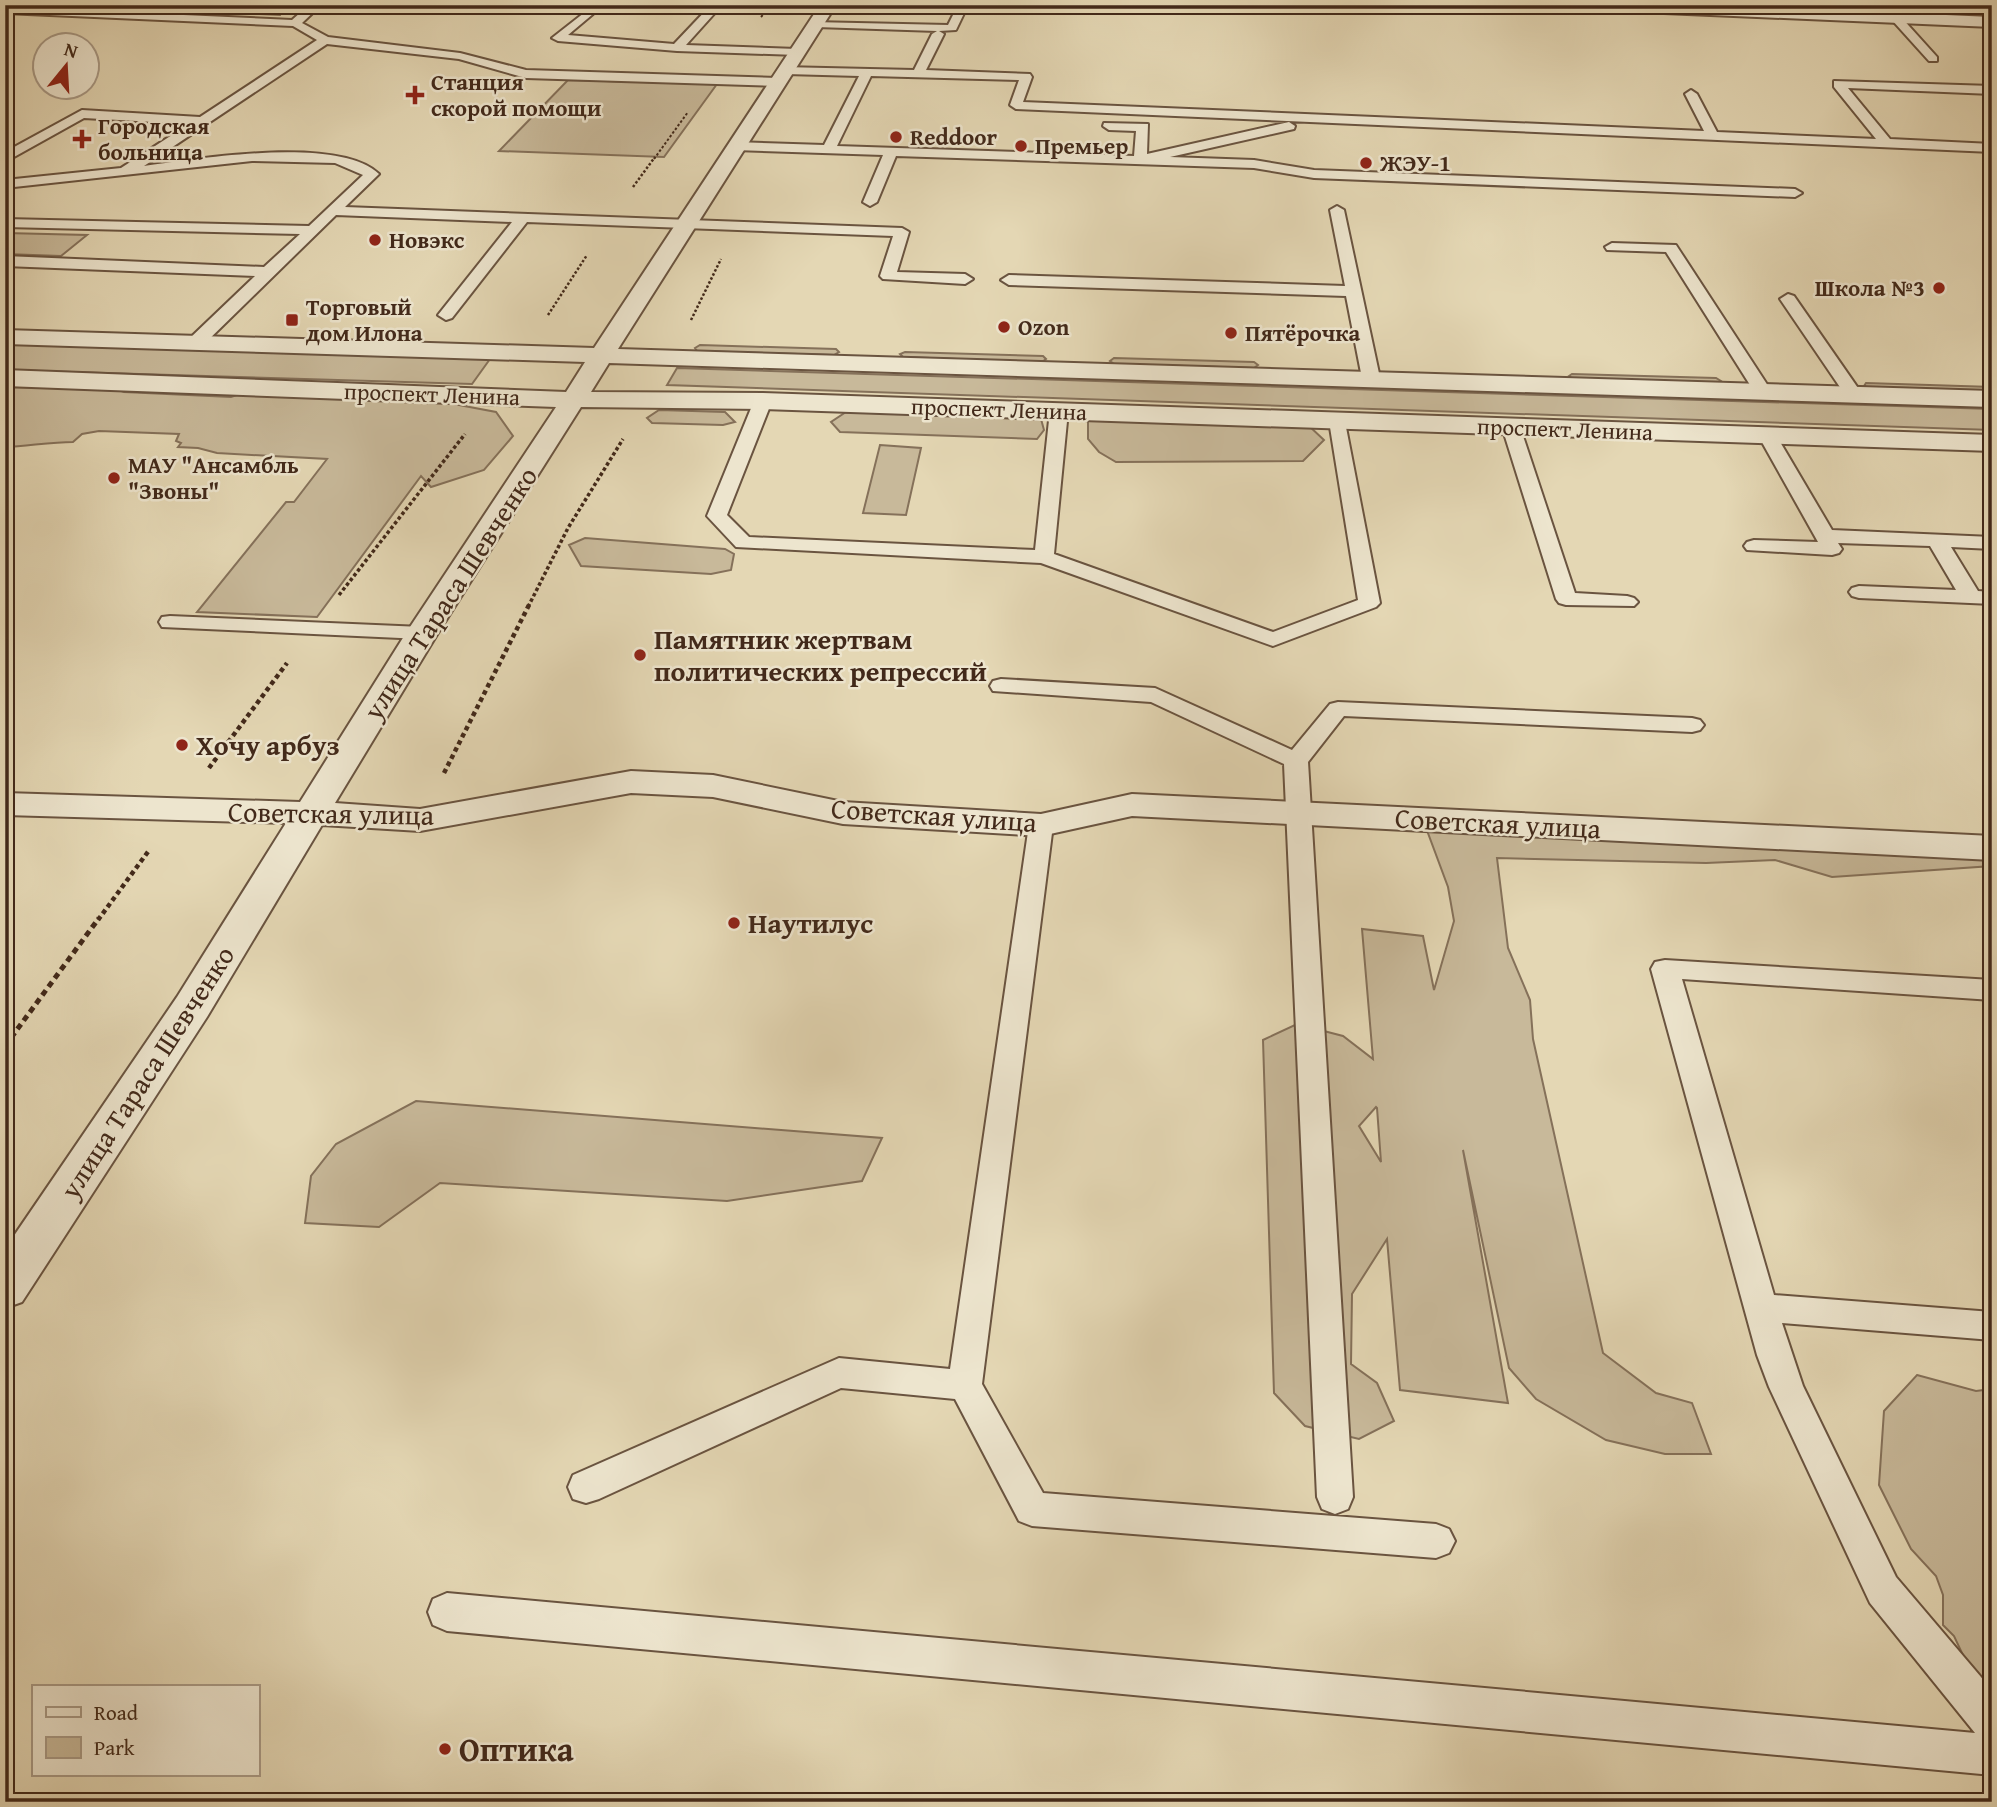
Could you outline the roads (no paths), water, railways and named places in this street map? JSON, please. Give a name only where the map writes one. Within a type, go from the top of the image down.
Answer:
[{"type":"street","name":"улица Тараса Шевченко","points":[[5,1288],[192,1007],[422,633],[828,5]]},
{"type":"street","points":[[1594,5],[1992,22]]},
{"type":"street","name":"проспект Ленина","points":[[5,337],[1992,399]]},
{"type":"street","name":"проспект Ленина","points":[[5,378],[574,399],[763,401],[1992,443]]},
{"type":"street","name":"Советская улица","points":[[5,804],[311,813],[420,820],[631,782],[712,786],[843,813],[1041,825],[1132,805],[1992,848]]},
{"type":"lane","points":[[295,23],[316,5]]},
{"type":"lane","points":[[677,48],[717,5]]},
{"type":"lane","points":[[816,24],[952,28],[963,5]]},
{"type":"lane","points":[[5,10],[295,23],[326,40],[460,56],[526,74],[710,80],[787,68],[1026,77],[1010,122]]},
{"type":"lane","points":[[589,12],[558,38],[730,50],[787,68]]},
{"type":"lane","points":[[1896,18],[1933,59]]},
{"type":"lane","points":[[918,74],[938,34]]},
{"type":"lane","points":[[125,172],[326,40]]},
{"type":"lane","points":[[828,150],[867,72]]},
{"type":"lane","points":[[1886,144],[1838,84],[1992,90]]},
{"type":"lane","points":[[1691,94],[1713,136]]},
{"type":"lane","points":[[1017,105],[1992,148]]},
{"type":"lane","points":[[5,158],[82,114],[201,121]]},
{"type":"lane","points":[[1140,160],[1322,118]]},
{"type":"lane","points":[[1090,125],[1143,127],[1140,160]]},
{"type":"lane","points":[[735,146],[1254,164],[1314,174],[1795,193]]},
{"type":"lane","points":[[870,202],[891,152]]},
{"type":"lane","points":[[5,184],[252,157],[337,159],[372,174],[195,343]]},
{"type":"lane","points":[[1337,210],[1371,378]]},
{"type":"lane","points":[[332,211],[902,232],[888,276],[965,279]]},
{"type":"lane","points":[[446,315],[523,218]]},
{"type":"lane","points":[[5,223],[312,230]]},
{"type":"lane","points":[[1612,247],[1671,248],[1763,392]]},
{"type":"lane","points":[[5,261],[268,272]]},
{"type":"lane","points":[[1009,280],[1352,291]]},
{"type":"lane","points":[[1787,299],[1854,395]]},
{"type":"lane","points":[[763,401],[717,516],[743,543],[1044,557],[1273,639],[1369,603],[1338,421]]},
{"type":"lane","points":[[1044,557],[1059,411]]},
{"type":"lane","points":[[1511,427],[1566,598],[1627,602]]},
{"type":"lane","points":[[1754,545],[1832,548],[1767,435]]},
{"type":"lane","points":[[1825,536],[1992,543]]},
{"type":"lane","points":[[1937,541],[1981,598]]},
{"type":"lane","points":[[1859,592],[1981,598]]},
{"type":"lane","points":[[170,622],[422,633]]},
{"type":"lane","points":[[1001,686],[1155,695],[1296,761]]},
{"type":"lane","points":[[1335,1497],[1296,761],[1338,709],[1692,725]]},
{"type":"lane","points":[[1041,825],[965,1385],[1032,1509],[1436,1541]]},
{"type":"lane","points":[[1992,990],[1665,969],[1786,1387],[1883,1590],[1992,1722]]},
{"type":"lane","points":[[1761,1308],[1992,1326]]},
{"type":"lane","points":[[586,1487],[839,1373],[965,1385]]},
{"type":"lane","points":[[447,1612],[1992,1755]]},
{"type":"place","name":"Станция скорой помощи","points":[[415,95]]},
{"type":"place","name":"Reddoor","points":[[896,137]]},
{"type":"place","name":"Городская больница","points":[[82,139]]},
{"type":"place","name":"Премьер","points":[[1021,146]]},
{"type":"place","name":"ЖЭУ-1","points":[[1366,163]]},
{"type":"place","name":"Новэкс","points":[[375,240]]},
{"type":"place","name":"Школа №3","points":[[1939,288]]},
{"type":"place","name":"Торговый дом Илона","points":[[292,320]]},
{"type":"place","name":"Ozon","points":[[1004,327]]},
{"type":"place","name":"Пятёрочка","points":[[1231,333]]},
{"type":"place","name":"МАУ \"Ансамбль \"Звоны\"","points":[[114,478]]},
{"type":"place","name":"Памятник жертвам политических репрессий","points":[[640,655]]},
{"type":"place","name":"Хочу арбуз","points":[[182,745]]},
{"type":"place","name":"Наутилус","points":[[734,923]]},
{"type":"place","name":"Оптика","points":[[445,1749]]}]
